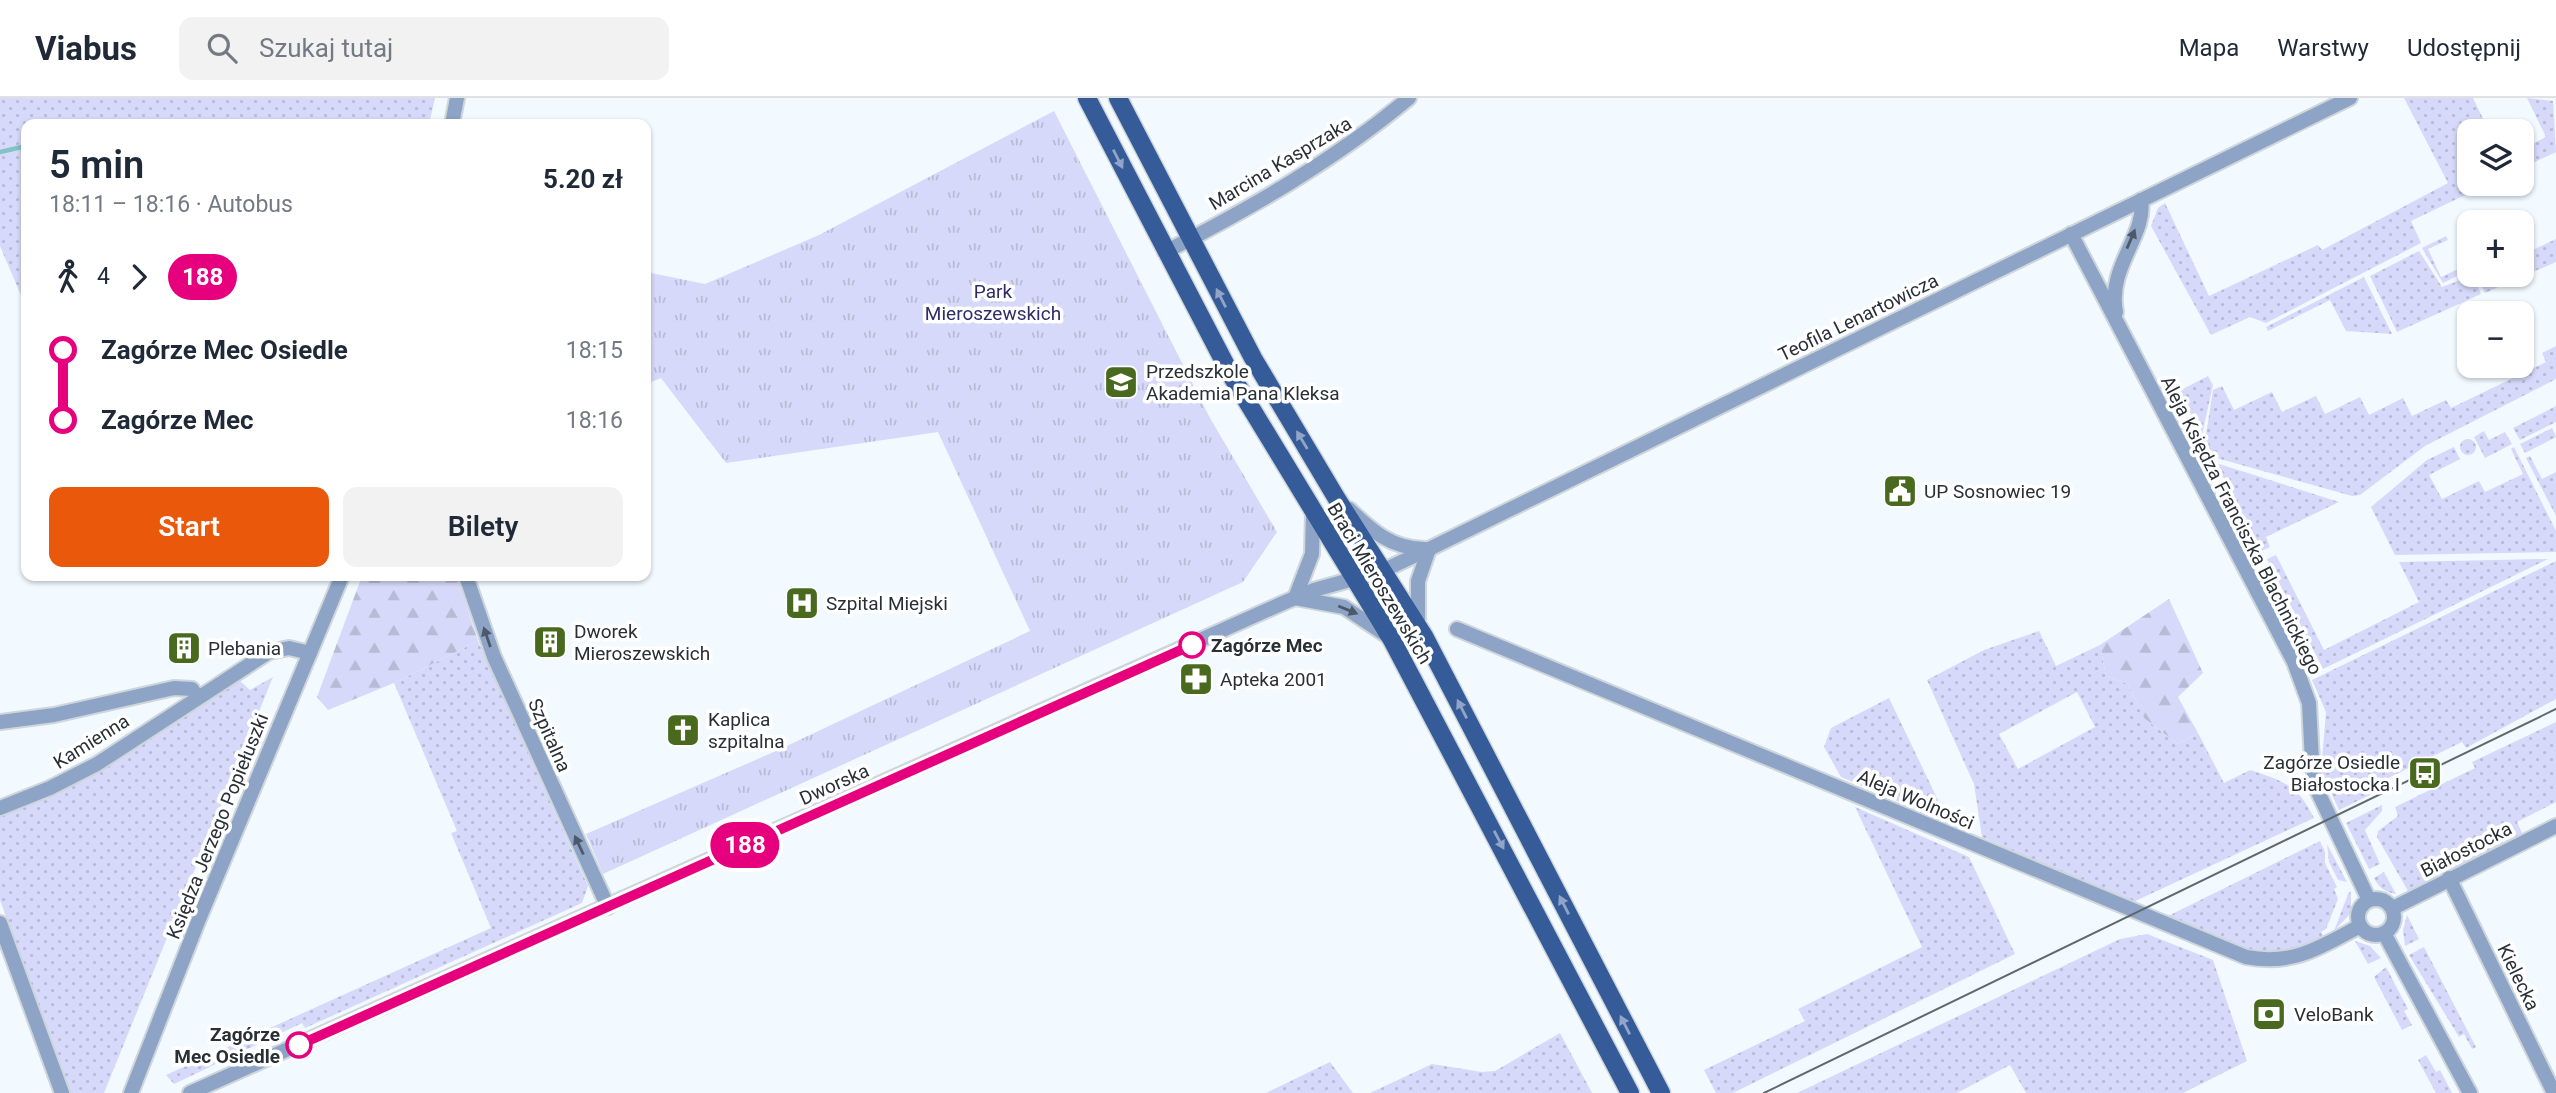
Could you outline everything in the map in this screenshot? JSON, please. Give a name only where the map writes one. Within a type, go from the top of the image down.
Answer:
[{"type":"main road","name":"Braci Mieroszewskich","points":[[1087,98],[1231,375],[1392,640],[1630,1093]]},
{"type":"main road","name":"Braci Mieroszewskich","points":[[1118,98],[1231,318],[1336,499],[1418,624],[1661,1093]]},
{"type":"street","points":[[453,119],[457,98]]},
{"type":"street","name":"Marcina Kasprzaka","points":[[1165,252],[1307,173],[1357,140],[1409,98]]},
{"type":"street","name":"Teofila Lenartowicza","points":[[1382,571],[2350,98]]},
{"type":"street","name":"Aleja Księdza Franciszka Blachnickiego","points":[[2120,328],[2115,304],[2115,285],[2141,214],[2141,200]]},
{"type":"street","name":"Aleja Księdza Franciszka Blachnickiego","points":[[2071,234],[2294,662],[2309,703],[2316,790],[2369,900]]},
{"type":"street","points":[[1336,499],[1383,539],[1406,548],[1429,550],[1418,581],[1418,624]]},
{"type":"street","points":[[1313,513],[1312,554],[1296,598],[1345,607],[1365,618],[1392,640]]},
{"type":"street","name":"Dworska","points":[[190,1093],[1296,598],[1382,571]]},
{"type":"street","name":"Księdza Jerzego Popiełuszki","points":[[131,1093],[149,1042],[340,581]]},
{"type":"street","name":"Szpitalna","points":[[468,581],[494,657],[607,907]]},
{"type":"street","name":"Aleja Wolności","points":[[1457,629],[2246,957],[2264,961],[2297,958],[2360,926]]},
{"type":"street","name":"Kamienna","points":[[0,808],[50,788],[97,764],[269,652],[289,648],[310,653]]},
{"type":"street","name":"Kamienna","points":[[0,722],[54,715],[174,688],[192,689],[197,697]]},
{"type":"street","name":"Białostocka","points":[[2393,908],[2556,825]]},
{"type":"street","name":"Kielecka","points":[[2449,878],[2554,1093]]},
{"type":"street","points":[[2382,899],[2393,908],[2393,925],[2384,933],[2368,933],[2360,926],[2360,908],[2369,900],[2382,899]]},
{"type":"street","points":[[0,923],[62,1093]]},
{"type":"street","points":[[2384,933],[2470,1093]]},
{"type":"green space","points":[[0,98],[435,98],[430,119],[21,119],[21,295],[0,246]]},
{"type":"green space","points":[[2404,98],[2473,98],[2483,119],[2457,119],[2457,196],[2463,196],[2411,221],[2421,243],[2266,323],[2250,317],[2211,335],[2151,226],[2158,208],[2165,203],[2209,296],[2318,245],[2322,250],[2448,183]]},
{"type":"green space","points":[[2527,98],[2553,101],[2556,152],[2534,162],[2534,143],[2546,137]]},
{"type":"green space","name":"Park Mieroszewskich","points":[[1054,111],[1210,418],[1277,532],[1243,582],[603,874],[586,834],[776,751],[1030,631],[938,432],[726,463],[661,378],[651,382],[651,273],[705,284],[819,235]]},
{"type":"green space","points":[[2446,236],[2448,240],[2428,249],[2441,277],[2457,270],[2457,276],[2443,283],[2422,248]]},
{"type":"green space","points":[[2556,239],[2556,262],[2534,272],[2534,249]]},
{"type":"green space","points":[[2419,251],[2442,287],[2457,281],[2457,287],[2478,287],[2481,294],[2466,301],[2457,301],[2457,305],[2397,332],[2370,276]]},
{"type":"green space","points":[[2364,277],[2392,334],[2346,331],[2330,300],[2268,331],[2266,327]]},
{"type":"green space","points":[[2482,287],[2499,287],[2485,293]]},
{"type":"green space","points":[[2556,346],[2556,379],[2425,446],[2360,495],[2352,496],[2213,457],[2205,441],[2213,390],[2222,386],[2234,410],[2272,392],[2282,412],[2316,396],[2325,414],[2360,397],[2369,415],[2403,398],[2412,416],[2446,400],[2451,408],[2513,378],[2534,378],[2534,368],[2546,362],[2542,353]]},
{"type":"green space","points":[[2208,376],[2213,385],[2202,435],[2179,391]]},
{"type":"green space","points":[[2556,406],[2556,422],[2520,440],[2513,428]]},
{"type":"green space","points":[[2552,428],[2556,437],[2525,453],[2520,444]]},
{"type":"green space","points":[[2484,431],[2489,440],[2505,432],[2512,444],[2485,458],[2474,437]]},
{"type":"green space","points":[[2468,439],[2476,447],[2468,455],[2460,447]]},
{"type":"green space","points":[[2454,447],[2460,459],[2429,475],[2442,499],[2479,481],[2485,492],[2523,474],[2511,449],[2514,447],[2556,531],[2556,552],[2395,555],[2371,507],[2427,460]]},
{"type":"green space","points":[[2530,456],[2542,479],[2556,472],[2556,516],[2526,458]]},
{"type":"green space","points":[[2216,463],[2339,502],[2266,537],[2270,547],[2261,551]]},
{"type":"green space","points":[[2276,555],[2324,650],[2419,602],[2399,562],[2548,559],[2323,669],[2267,559]]},
{"type":"green space","points":[[2556,561],[2556,699],[2466,748],[2462,742],[2382,781],[2373,786],[2376,792],[2339,810],[2321,771],[2326,712],[2312,680]]},
{"type":"green space","points":[[360,581],[459,581],[478,641],[394,683],[328,710],[317,697]]},
{"type":"green space","points":[[2169,599],[2203,673],[2178,697],[2198,733],[2178,744],[2144,718],[2128,684],[2106,676],[2100,645]]},
{"type":"green space","points":[[2039,631],[2056,666],[2100,645],[2106,676],[2128,684],[2144,718],[2178,744],[2198,733],[2224,783],[2250,770],[2272,778],[2296,791],[2314,818],[2131,903],[1982,837],[1974,784],[1927,680],[1984,650]],"holes":[[[2077,692],[2095,727],[2018,769],[1999,734]]]},
{"type":"green space","points":[[478,641],[588,886],[582,903],[305,1028],[302,1023],[174,1084],[166,1075],[491,928],[451,833],[457,831],[394,683]]},
{"type":"green space","points":[[273,677],[104,1093],[70,1093],[0,900],[0,817],[50,795],[238,679],[250,690]]},
{"type":"green space","points":[[1889,698],[1949,823],[1841,777],[1824,747],[1831,728]]},
{"type":"green space","points":[[2556,722],[2556,802],[2517,822],[2523,835],[2408,891],[2377,837],[2378,831],[2398,816],[2395,807],[2475,768],[2472,762]]},
{"type":"green space","points":[[2382,805],[2382,811],[2365,830],[2380,864],[2369,869],[2346,823]]},
{"type":"green space","points":[[1855,807],[1969,857],[2015,954],[1733,1093],[1716,1093],[1704,1070],[1805,1021],[1798,1009],[1922,947]]},
{"type":"green space","points":[[2320,841],[2325,852],[2325,863],[2337,887],[2334,889],[2338,899],[2326,929],[2321,932],[2323,936],[2305,947],[2279,953],[2246,949],[2166,917]]},
{"type":"green space","points":[[2327,844],[2347,882],[2338,880],[2329,862]]},
{"type":"green space","points":[[2384,872],[2396,894],[2383,889],[2374,878]]},
{"type":"green space","points":[[2351,891],[2351,913],[2334,931],[2348,894]]},
{"type":"green space","points":[[2407,915],[2419,939],[2405,946],[2403,930]]},
{"type":"green space","points":[[2147,934],[2213,960],[2247,1061],[2183,1093],[2026,1093],[2010,1065],[1957,1093],[1797,1093],[2120,939]]},
{"type":"green space","points":[[2355,941],[2370,946],[2381,958],[2368,964]]},
{"type":"green space","points":[[2424,947],[2476,1047],[2472,1049],[2464,1034],[2459,1037],[2409,955]]},
{"type":"green space","points":[[2386,967],[2408,1009],[2404,1011],[2412,1025],[2402,1030],[2374,977]]},
{"type":"green space","points":[[1560,1033],[1592,1093],[1370,1093],[1432,1064],[1482,1072],[1495,1071]]},
{"type":"green space","points":[[2426,1055],[2436,1072],[2440,1070],[2452,1093],[2436,1093],[2418,1060]]},
{"type":"green space","points":[[1330,1062],[1353,1093],[1266,1093]]},
{"type":"waterway","points":[[0,152],[21,147]]},
{"type":"tram line","points":[[1764,1093],[2556,709]]},
{"type":"bus line","name":"188","points":[[299,1045],[1192,645]]},
{"type":"place","name":"Przedszkole Akademia Pana Kleksa","points":[[1121,382]]},
{"type":"place","name":"UP Sosnowiec 19","points":[[1900,491]]},
{"type":"place","name":"Szpital Miejski","points":[[802,603]]},
{"type":"place","name":"Dworek Mieroszewskich","points":[[550,642]]},
{"type":"place","name":"Zagórze Mec","points":[[1192,645]]},
{"type":"place","name":"Plebania","points":[[184,648]]},
{"type":"place","name":"Apteka 2001","points":[[1196,679]]},
{"type":"place","name":"Kaplica szpitalna","points":[[683,730]]},
{"type":"place","name":"Zagórze Osiedle Białostocka I","points":[[2425,773]]},
{"type":"place","name":"VeloBank","points":[[2269,1014]]},
{"type":"place","name":"Zagórze Mec Osiedle","points":[[299,1045]]}]
